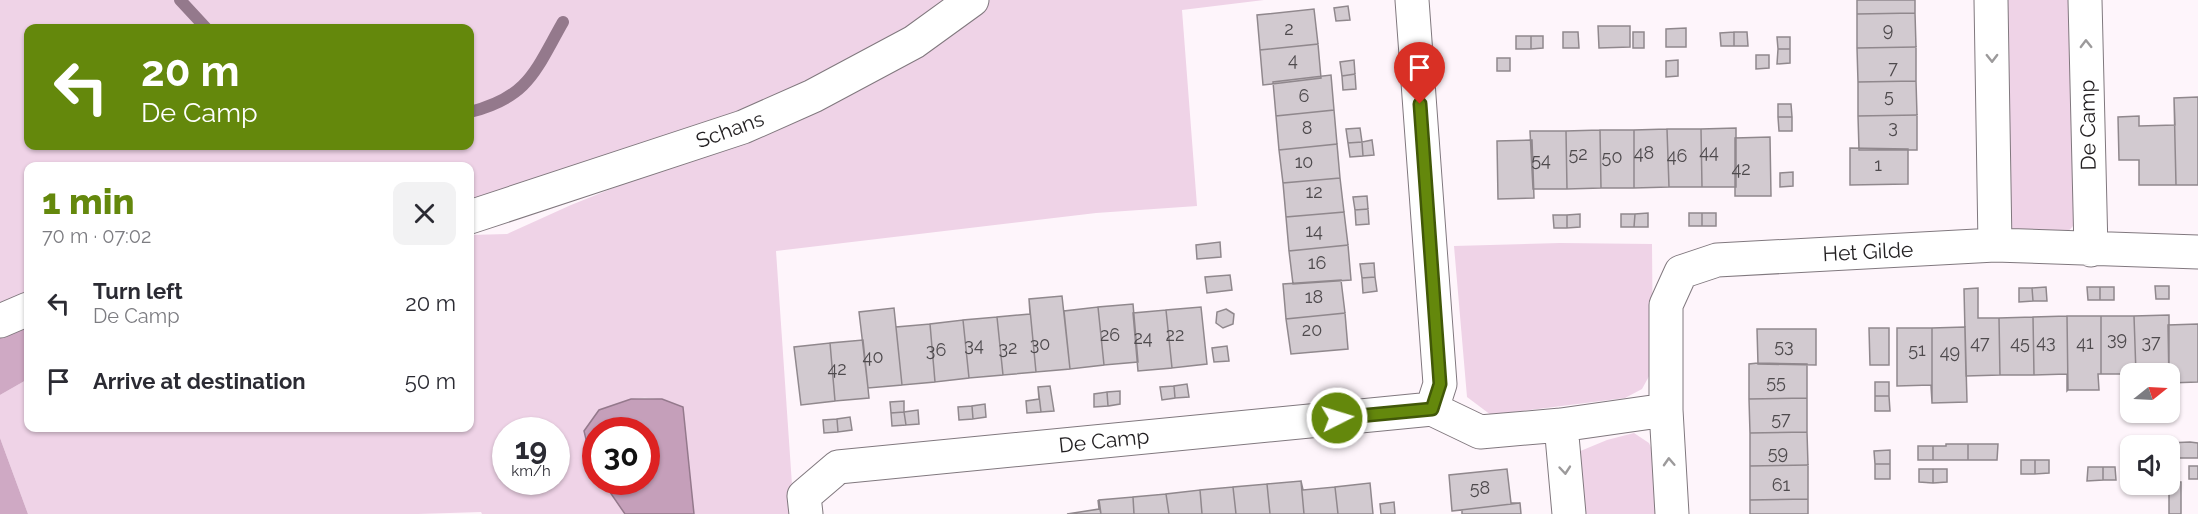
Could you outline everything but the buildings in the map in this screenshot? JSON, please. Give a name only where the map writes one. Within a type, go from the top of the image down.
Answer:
[{"type":"street","name":"Schans","points":[[474,216],[743,127],[813,96],[914,42],[972,0]]},
{"type":"street","points":[[1412,0],[1440,384],[1432,409],[1480,432],[1561,425],[1666,410]]},
{"type":"street","points":[[1991,0],[1995,245]]},
{"type":"street","name":"De Camp","points":[[2085,0],[2091,250]]},
{"type":"street","name":"Het Gilde","points":[[1672,514],[1666,410],[1666,305],[1681,272],[1717,260],[1995,245],[2198,252]]},
{"type":"street","points":[[0,321],[24,311]]},
{"type":"street","name":"De Camp","points":[[806,514],[804,496],[838,467],[1432,409]]},
{"type":"street","points":[[1561,425],[1569,514]]},
{"type":"shaded area","points":[[0,0],[954,0],[841,68],[722,118],[474,202],[474,162],[24,162],[24,296],[0,307]]},
{"type":"shaded area","points":[[987,0],[1264,0],[1182,10],[1197,206],[1096,213],[776,251],[794,514],[694,514],[683,407],[652,398],[640,398],[629,400],[600,417],[582,417],[582,495],[612,495],[625,514],[482,514],[481,512],[28,514],[0,438],[0,395],[24,381],[24,432],[474,432],[474,235],[507,234],[571,205],[815,107]]},
{"type":"shaded area","points":[[2005,0],[2071,0],[2083,211],[2070,230],[2064,235],[2050,239],[2020,240],[2010,227]]},
{"type":"shaded area","points":[[1560,243],[1652,244],[1653,369],[1642,389],[1625,398],[1491,415],[1467,397],[1454,246]]},
{"type":"shaded area","points":[[24,325],[24,381],[0,395],[0,338]]},
{"type":"shaded area","points":[[631,399],[662,399],[683,407],[694,514],[625,514],[612,495],[660,495],[660,417],[594,417],[599,410]]},
{"type":"shaded area","points":[[1634,433],[1649,443],[1657,462],[1663,514],[1584,514],[1578,452],[1607,440]]},
{"type":"shaded area","points":[[0,438],[28,514],[0,514]]},
{"type":"waterway","points":[[180,0],[202,24]]},
{"type":"waterway","points":[[474,111],[490,106],[518,90],[537,68],[563,22]]},
{"type":"route","points":[[1337,418],[1432,409],[1440,384],[1420,104]]}]
